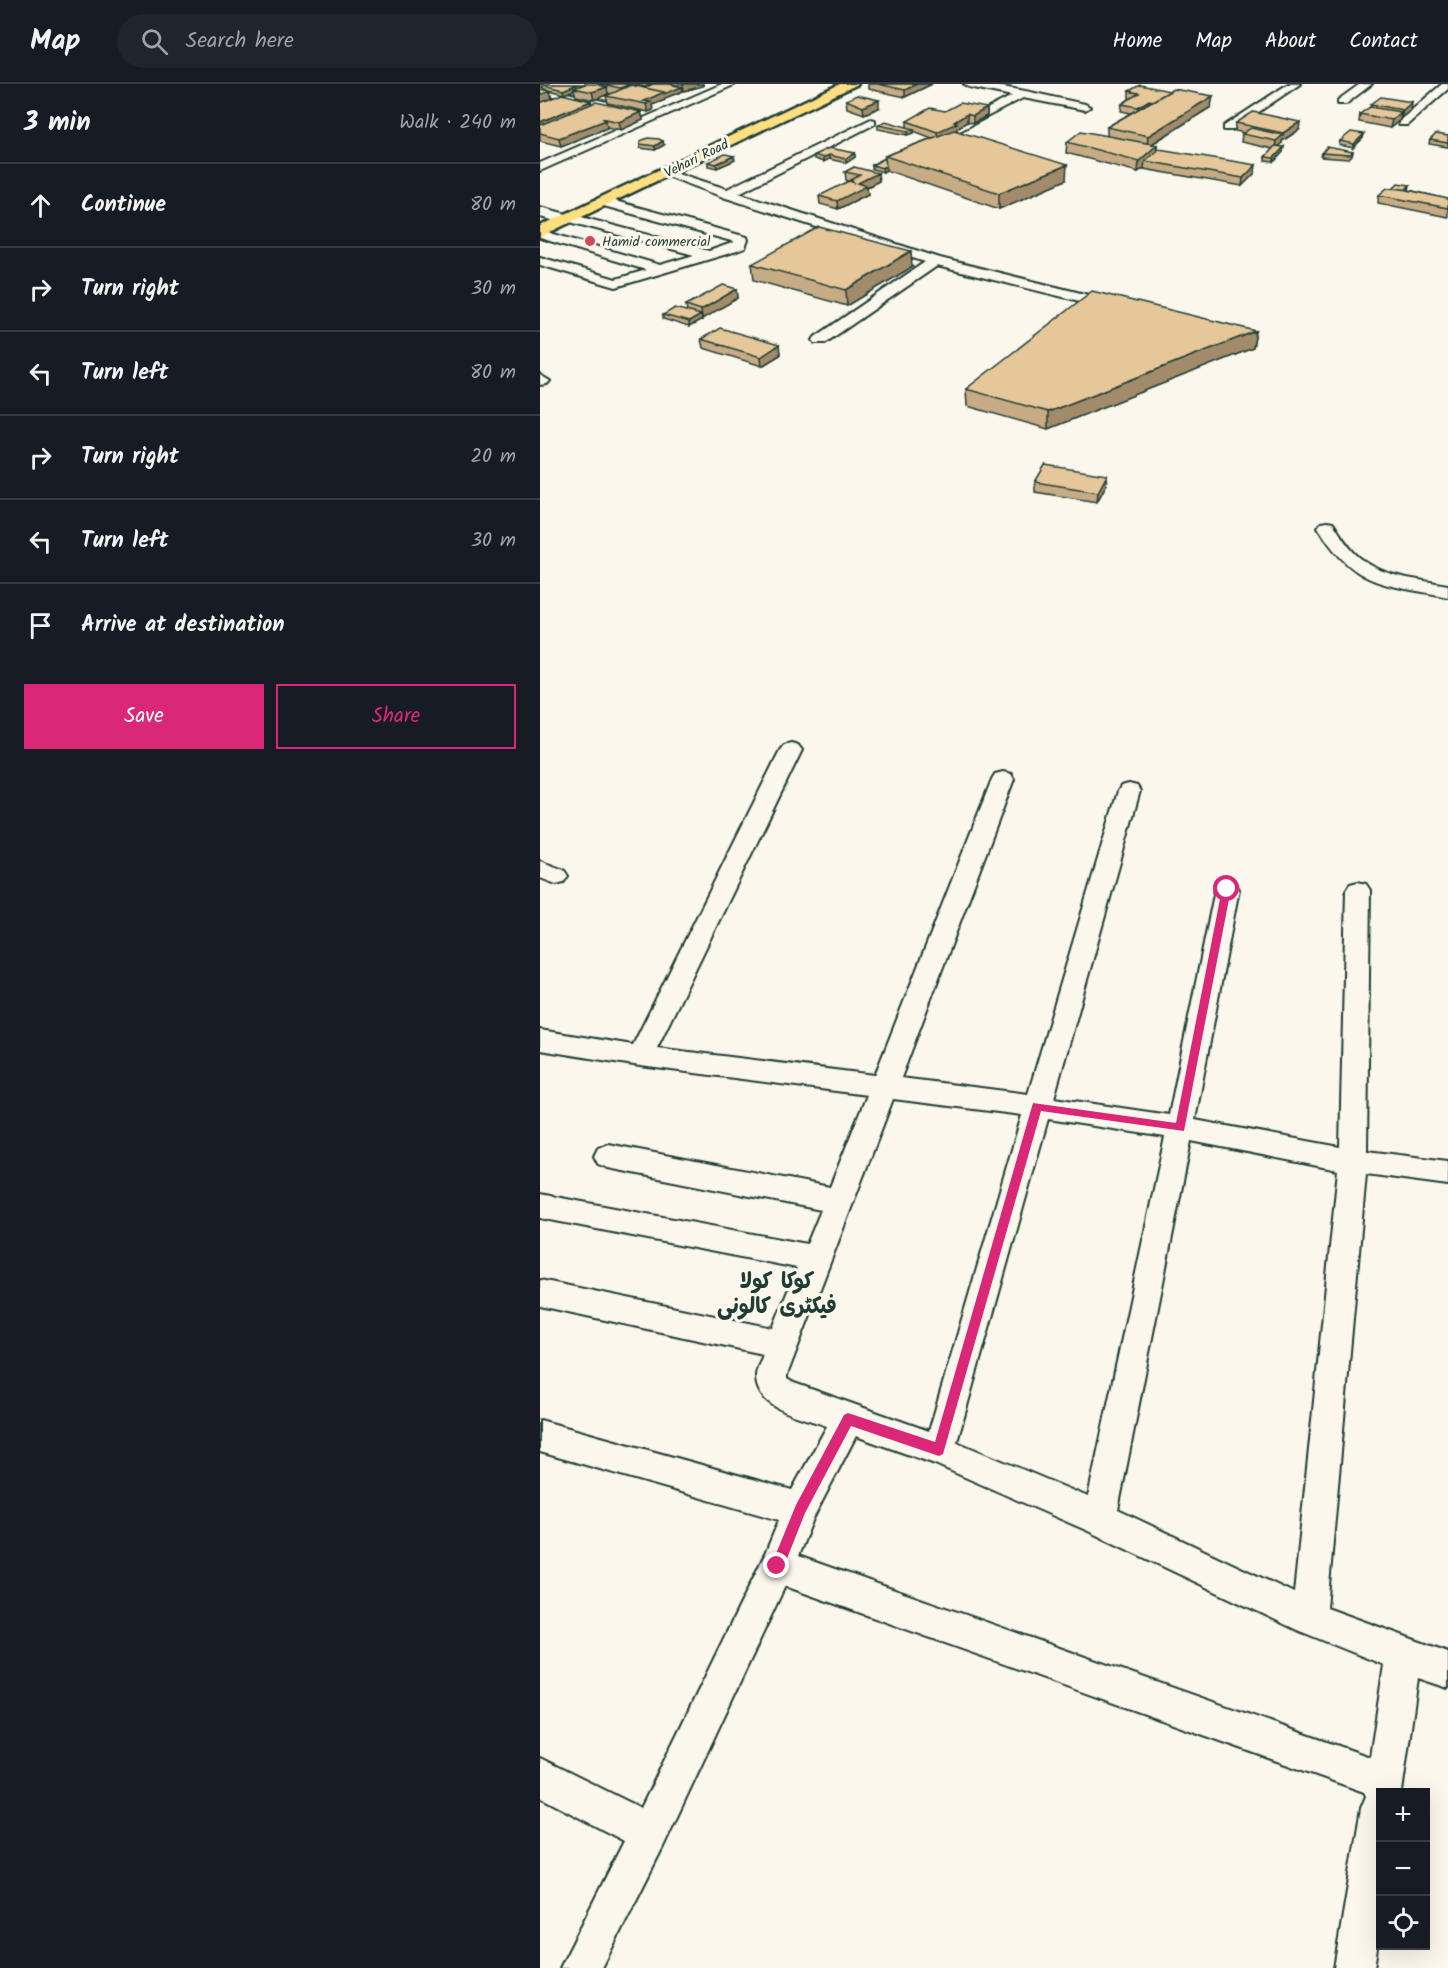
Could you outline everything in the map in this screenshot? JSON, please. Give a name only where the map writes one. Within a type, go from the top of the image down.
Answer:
[{"type":"main road","name":"Vehari Road","points":[[542,231],[851,84]]},
{"type":"street","points":[[540,167],[731,84]]},
{"type":"street","points":[[969,84],[1085,107]]},
{"type":"street","points":[[1228,128],[1295,84]]},
{"type":"street","points":[[1342,102],[1367,84]]},
{"type":"street","points":[[1403,123],[1448,84]]},
{"type":"street","points":[[548,102],[583,88]]},
{"type":"street","points":[[540,90],[657,116]]},
{"type":"street","points":[[946,134],[1023,94]]},
{"type":"street","points":[[727,194],[871,122]]},
{"type":"street","points":[[665,173],[935,261],[1131,310]]},
{"type":"street","points":[[540,261],[616,283],[740,245],[742,240],[604,202]]},
{"type":"street","points":[[540,212],[709,255]]},
{"type":"street","points":[[565,269],[664,218]]},
{"type":"street","points":[[542,231],[599,252],[661,270]]},
{"type":"street","points":[[820,340],[935,261]]},
{"type":"street","points":[[1327,527],[1337,546],[1358,568],[1379,578],[1448,591]]},
{"type":"street","points":[[640,1056],[791,750]]},
{"type":"street","points":[[1003,779],[782,1344],[771,1375],[773,1387],[784,1395],[939,1450],[1100,1519],[1309,1618],[1448,1670]]},
{"type":"street","points":[[939,1450],[1129,791]]},
{"type":"street","points":[[1100,1519],[1227,889]]},
{"type":"street","points":[[1309,1618],[1353,1161],[1359,890]]},
{"type":"street","points":[[540,1040],[640,1056],[1037,1106],[1180,1128],[1353,1161],[1448,1173]]},
{"type":"street","points":[[608,1156],[838,1201]]},
{"type":"street","points":[[540,1206],[816,1259]]},
{"type":"street","points":[[540,1293],[782,1344]]},
{"type":"street","points":[[580,1968],[649,1833],[777,1566],[800,1509],[848,1419]]},
{"type":"street","points":[[540,1436],[800,1509]]},
{"type":"street","points":[[777,1566],[1376,1791]]},
{"type":"street","points":[[1384,1788],[1403,1655]]},
{"type":"street","points":[[540,1777],[649,1833]]},
{"type":"street","points":[[1354,1968],[1376,1836]]},
{"type":"building","points":[[578,84],[563,90],[543,85]]},
{"type":"building","points":[[585,84],[607,87],[592,92],[574,88]]},
{"type":"building","points":[[601,84],[631,84],[620,88]]},
{"type":"building","points":[[653,84],[682,87],[664,94],[664,92],[644,88]]},
{"type":"building","points":[[878,84],[917,84],[905,90]]},
{"type":"building","points":[[631,85],[664,92],[644,101],[651,102],[646,104],[606,96]]},
{"type":"building","points":[[1140,85],[1170,91],[1138,107],[1122,104],[1139,93],[1129,91]]},
{"type":"building","points":[[540,89],[550,91],[540,95]]},
{"type":"building","points":[[1173,89],[1213,96],[1148,136],[1107,127]]},
{"type":"building","points":[[562,94],[591,101],[540,122],[540,103]]},
{"type":"building","points":[[857,95],[879,100],[863,107],[846,100]]},
{"type":"building","points":[[1381,97],[1412,102],[1403,110],[1371,104]]},
{"type":"building","points":[[596,102],[641,112],[619,122],[602,118],[606,120],[559,138],[540,133],[540,125]]},
{"type":"building","points":[[960,103],[987,108],[973,116],[967,114],[954,122],[957,123],[937,132],[907,121],[930,108],[945,111]]},
{"type":"building","points":[[1370,107],[1401,112],[1392,120],[1360,114]]},
{"type":"building","points":[[1253,112],[1300,122],[1283,133],[1236,123]]},
{"type":"building","points":[[885,121],[914,129],[908,131],[878,125]]},
{"type":"building","points":[[1251,128],[1283,135],[1276,141],[1242,134]]},
{"type":"building","points":[[954,130],[1067,165],[999,193],[885,156]]},
{"type":"building","points":[[1081,131],[1157,145],[1139,161],[1067,142]]},
{"type":"building","points":[[1351,132],[1364,134],[1354,144],[1340,141]]},
{"type":"building","points":[[1436,134],[1448,136],[1448,143],[1430,140]]},
{"type":"building","points":[[648,138],[663,141],[655,146],[640,144],[640,141]]},
{"type":"building","points":[[1275,146],[1284,147],[1274,158],[1265,157]]},
{"type":"building","points":[[1327,147],[1353,152],[1350,155],[1322,153]]},
{"type":"building","points":[[829,148],[855,153],[846,159],[829,155],[823,158],[814,155]]},
{"type":"building","points":[[1159,149],[1256,165],[1243,178],[1145,161]]},
{"type":"building","points":[[725,154],[734,156],[716,164],[708,162]]},
{"type":"building","points":[[885,158],[886,166],[882,168],[872,165]]},
{"type":"building","points":[[854,167],[878,173],[858,183],[867,186],[837,201],[819,196],[849,181],[855,183],[851,180],[860,175],[845,172]]},
{"type":"building","points":[[1398,183],[1410,185],[1408,190],[1393,188]]},
{"type":"building","points":[[1387,188],[1403,189],[1448,199],[1448,208],[1379,195]]},
{"type":"building","points":[[819,227],[911,251],[846,290],[752,264]]},
{"type":"building","points":[[723,285],[737,289],[701,310],[686,305]]},
{"type":"building","points":[[1092,291],[1256,331],[1048,412],[966,389]]},
{"type":"building","points":[[675,308],[701,315],[689,322],[663,315]]},
{"type":"building","points":[[720,328],[779,345],[761,357],[701,339]]},
{"type":"building","points":[[1045,465],[1107,475],[1098,492],[1035,482]]},
{"type":"place","name":"Hamid commercial","points":[[590,241]]},
{"type":"district","name":"کوکا کولا فیکٹری کالونی","points":[[777,1292]]},
{"type":"route","points":[[777,1566],[800,1509],[848,1419],[939,1450],[1037,1106],[1180,1128],[1227,889]]}]
